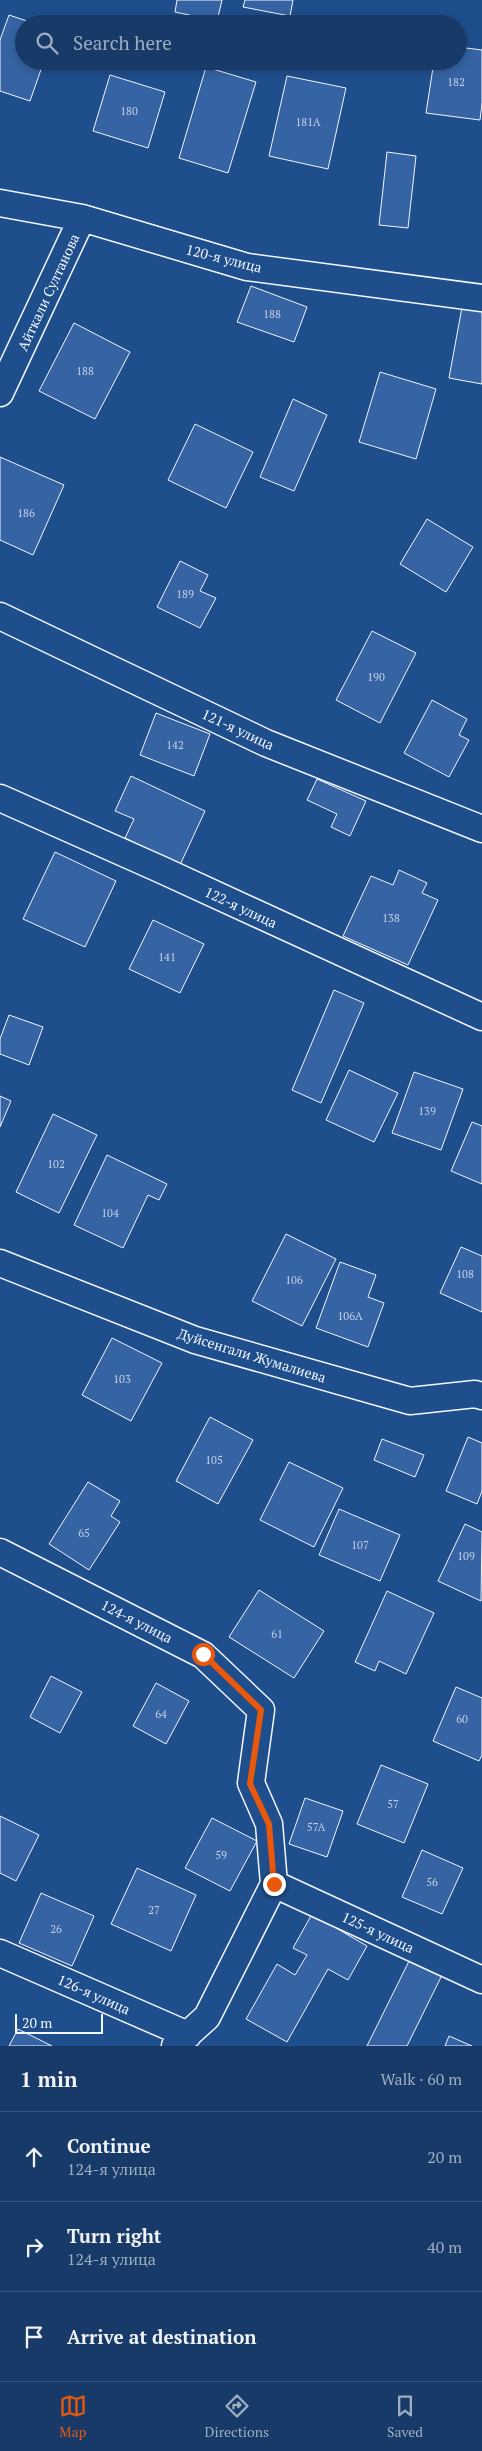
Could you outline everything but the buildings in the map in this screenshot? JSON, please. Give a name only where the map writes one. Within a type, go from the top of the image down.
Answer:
[{"type":"street","name":"120-я улица","points":[[0,203],[82,218],[247,266],[482,298]]},
{"type":"street","name":"Айткали Султанова","points":[[0,393],[82,218]]},
{"type":"street","name":"121-я улица","points":[[0,616],[266,743],[482,829]]},
{"type":"street","name":"122-я улица","points":[[0,798],[482,1017]]},
{"type":"street","name":"Дуйсенгали Жумалиева","points":[[0,1263],[195,1340],[410,1401],[475,1394],[482,1396]]},
{"type":"street","name":"124-я улица","points":[[0,1552],[203,1654],[261,1710],[250,1784],[269,1824],[274,1884]]},
{"type":"street","name":"125-я улица","points":[[274,1884],[482,1980]]},
{"type":"street","points":[[182,2040],[207,2017],[274,1884]]},
{"type":"street","name":"126-я улица","points":[[0,1952],[182,2040]]},
{"type":"route","points":[[203,1654],[261,1710],[250,1784],[269,1824],[274,1884]]}]
